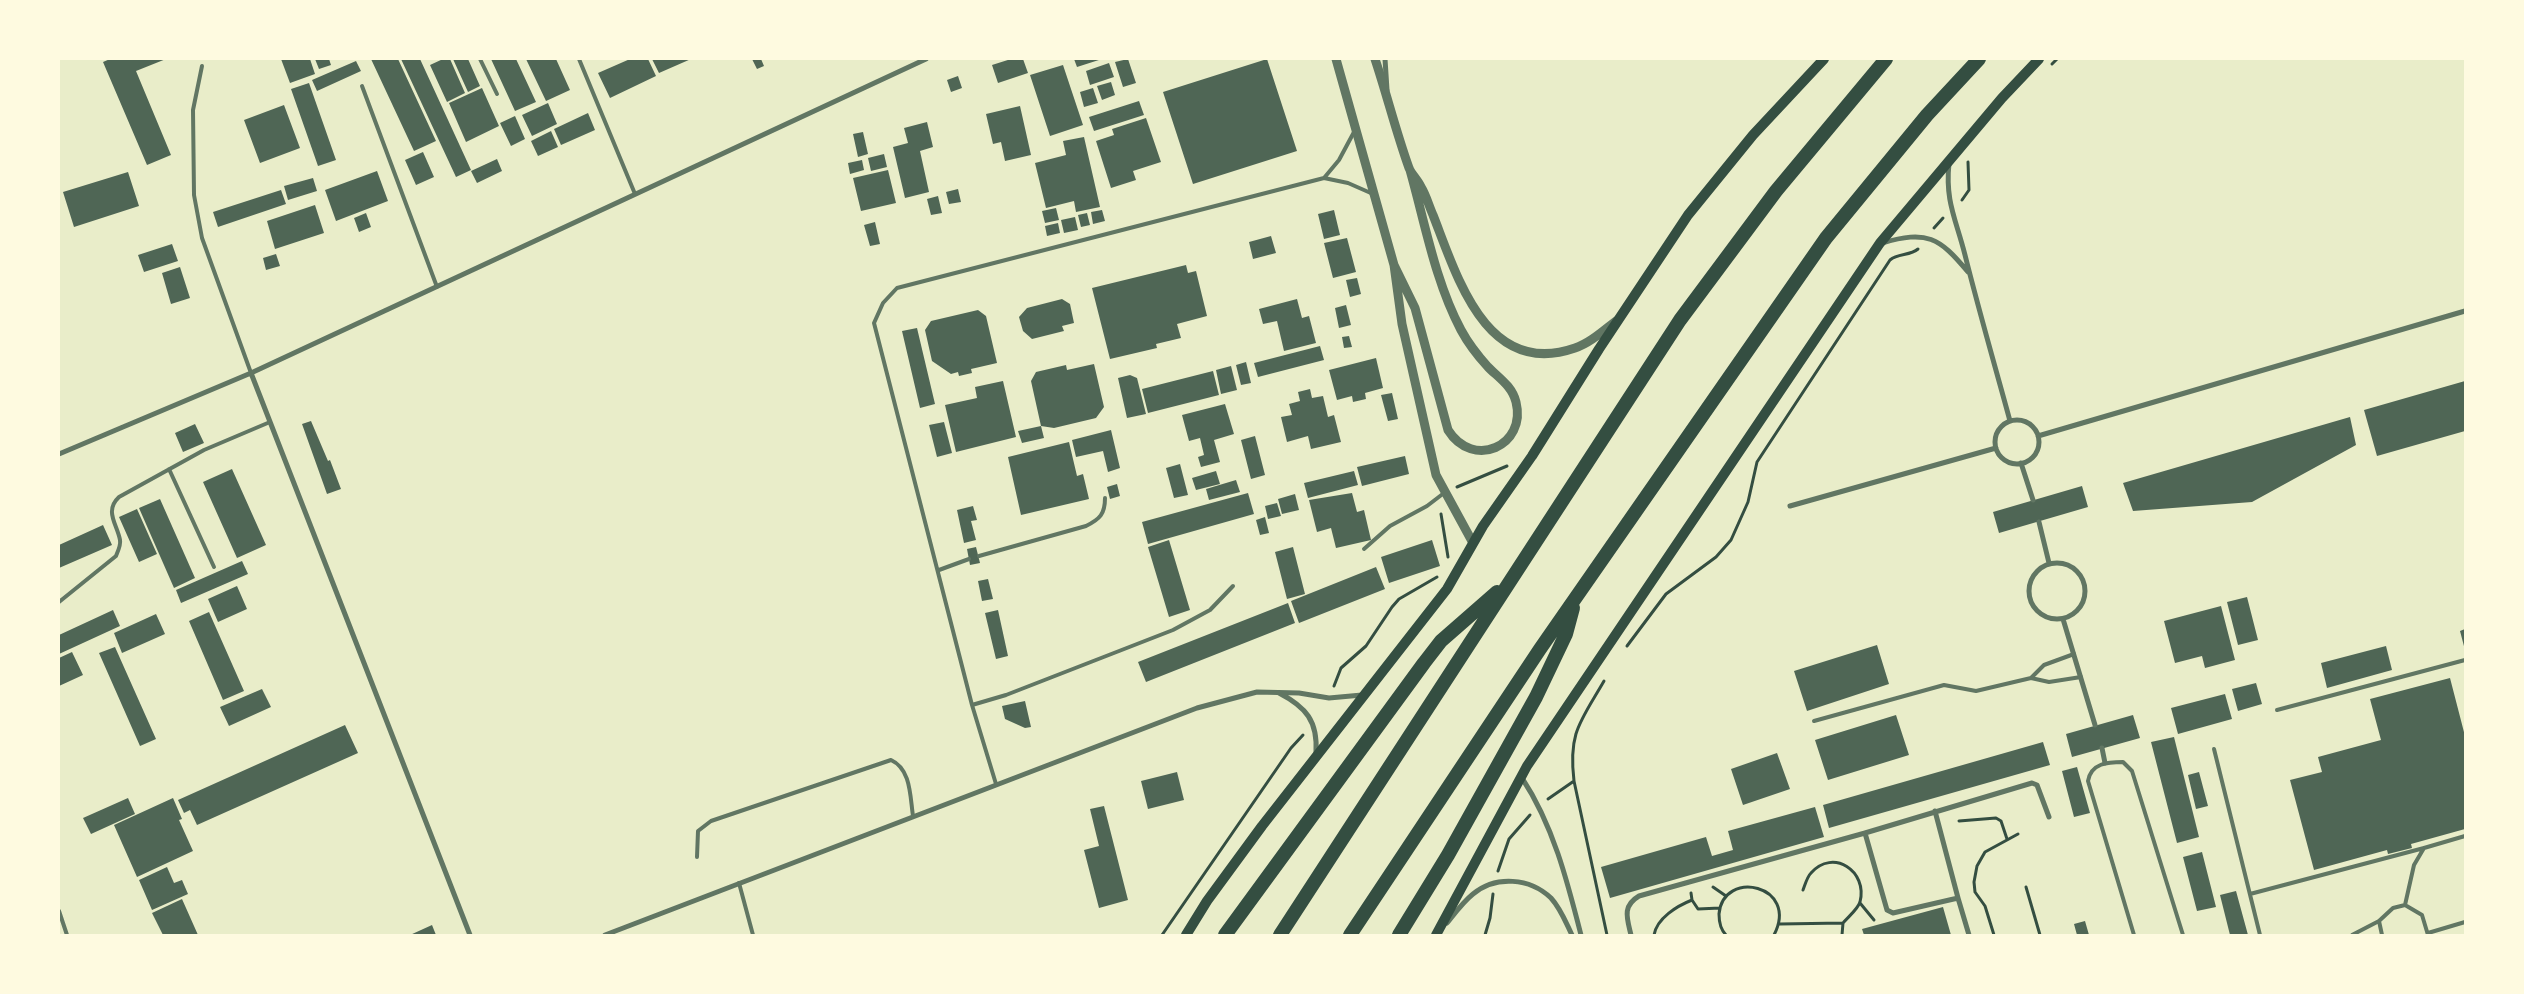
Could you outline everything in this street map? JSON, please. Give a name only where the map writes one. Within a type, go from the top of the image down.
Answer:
[{"type":"highway","points":[[1280,935],[1680,320],[1776,191],[1886,59]]},
{"type":"highway","points":[[1350,935],[1576,597],[1826,238],[1927,115],[1979,59]]},
{"type":"highway","points":[[1225,935],[1251,896],[1442,641],[1507,584]]},
{"type":"highway","points":[[1399,935],[1448,855],[1536,697],[1566,634],[1576,597]]},
{"type":"main road","points":[[1186,935],[1207,901],[1256,834],[1316,760],[1364,694],[1447,589],[1474,543],[1688,215],[1753,135],[1824,59]]},
{"type":"main road","points":[[1436,935],[1521,777],[1561,714],[1880,243],[2039,59]]},
{"type":"street","points":[[59,454],[251,373],[926,59]]},
{"type":"street","points":[[1336,59],[1357,127],[1394,265],[1402,324],[1432,461],[1444,492],[1474,543]]},
{"type":"street","points":[[1375,59],[1444,288],[1458,325],[1472,347],[1509,387],[1516,400],[1516,425],[1509,437],[1501,445],[1482,452],[1474,451],[1463,446],[1452,436],[1442,412],[1415,308],[1394,265]]},
{"type":"street","points":[[1385,59],[1387,95]]},
{"type":"street","points":[[1949,161],[1947,187],[1950,210],[1970,274],[2010,421]]},
{"type":"street","points":[[1410,170],[1421,186],[1463,289],[1474,309],[1493,332],[1507,342],[1521,350],[1537,353],[1576,348],[1620,318]]},
{"type":"street","points":[[1880,243],[1908,236],[1926,237],[1943,244],[1970,274]]},
{"type":"street","points":[[2038,436],[2465,311]]},
{"type":"street","points":[[251,373],[470,935]]},
{"type":"street","points":[[2019,420],[2029,424],[2038,436],[2039,442],[2036,453],[2021,463],[2006,460],[1996,448],[1998,432],[2010,421],[2019,420]]},
{"type":"street","points":[[1790,506],[1996,448]]},
{"type":"street","points":[[2021,463],[2033,500]]},
{"type":"street","points":[[2039,522],[2049,563]]},
{"type":"street","points":[[2062,562],[2074,567],[2082,577],[2085,590],[2083,603],[2075,613],[2063,619],[2052,619],[2042,615],[2034,608],[2029,598],[2028,587],[2032,576],[2039,568],[2049,563],[2062,562]]},
{"type":"street","points":[[2063,619],[2095,725]]},
{"type":"street","points":[[605,935],[1197,708],[1238,696],[1277,692],[1329,698],[1364,694]]},
{"type":"street","points":[[1277,692],[1302,707],[1310,718],[1315,734],[1316,760]]},
{"type":"street","points":[[2102,748],[2105,763]]},
{"type":"street","points":[[1521,777],[1538,806],[1557,848],[1581,935]]},
{"type":"street","points":[[1631,935],[1626,912],[1630,902],[1639,896],[1864,833],[2032,783],[2037,785],[2049,817]]},
{"type":"street","points":[[1935,811],[1969,935]]},
{"type":"street","points":[[1864,833],[1889,912],[1921,908],[1958,898]]},
{"type":"street","points":[[1436,935],[1472,894],[1485,886],[1505,881],[1522,882],[1538,888],[1551,899],[1561,912],[1572,935]]},
{"type":"lane","points":[[480,59],[497,94]]},
{"type":"lane","points":[[579,59],[635,194]]},
{"type":"lane","points":[[202,66],[193,110],[194,195],[202,238],[251,373]]},
{"type":"lane","points":[[362,86],[437,286]]},
{"type":"lane","points":[[1324,178],[1339,160],[1357,127]]},
{"type":"lane","points":[[996,784],[972,705],[874,323],[883,303],[897,288],[1324,178],[1348,184],[1375,195]]},
{"type":"lane","points":[[59,602],[116,556],[120,539],[112,512],[116,500],[204,450],[270,422]]},
{"type":"lane","points":[[169,469],[214,566]]},
{"type":"lane","points":[[1364,548],[1390,526],[1427,506],[1444,492]]},
{"type":"lane","points":[[979,556],[1086,526],[1100,520],[1105,509],[1105,498]]},
{"type":"lane","points":[[938,570],[969,559]]},
{"type":"lane","points":[[972,705],[1006,695],[1173,630],[1210,610],[1232,586]]},
{"type":"lane","points":[[2031,678],[2044,665],[2074,654]]},
{"type":"lane","points":[[2277,710],[2465,660]]},
{"type":"lane","points":[[1814,721],[1944,684],[1976,691],[2031,678],[2049,682],[2080,677]]},
{"type":"lane","points":[[2214,749],[2260,935]]},
{"type":"lane","points":[[697,857],[698,830],[711,821],[891,760],[900,764],[905,772],[914,816]]},
{"type":"lane","points":[[2134,935],[2088,781],[2089,773],[2095,767],[2105,763],[2123,762],[2132,771],[2183,935]]},
{"type":"lane","points":[[2250,894],[2465,836]]},
{"type":"lane","points":[[2405,905],[2414,865],[2424,848]]},
{"type":"lane","points":[[739,884],[753,935]]},
{"type":"lane","points":[[2352,935],[2379,921],[2393,908],[2405,905],[2422,915],[2428,934],[2465,922]]},
{"type":"lane","points":[[59,911],[67,935]]},
{"type":"lane","points":[[2379,921],[2382,935]]},
{"type":"path","points":[[2051,66],[2057,59]]},
{"type":"path","points":[[1622,653],[1666,594],[1716,557],[1731,540],[1748,502],[1756,462],[1890,260],[1894,256],[1915,251],[1950,210],[1964,198],[1969,190],[1967,166],[1969,158]]},
{"type":"path","points":[[1444,492],[1532,456]]},
{"type":"path","points":[[1607,676],[1575,732],[1572,747],[1574,782],[1607,935]]},
{"type":"path","points":[[1484,935],[1490,918],[1494,883],[1509,839],[1538,806],[1574,782]]},
{"type":"path","points":[[1959,821],[1996,818],[2001,821],[2007,839]]},
{"type":"path","points":[[1994,935],[1985,906],[1975,892],[1974,882],[1977,866],[1984,852],[2018,834]]},
{"type":"path","points":[[1803,890],[1809,874],[1820,864],[1836,861],[1847,866],[1857,875],[1860,888],[1860,903],[1874,920]]},
{"type":"path","points":[[1707,884],[1726,896]]},
{"type":"path","points":[[1726,935],[1719,921],[1720,908],[1726,896],[1738,888],[1751,886],[1765,890],[1775,899],[1780,913],[1780,924],[1774,935]]},
{"type":"path","points":[[2026,887],[2040,935]]},
{"type":"path","points":[[1691,892],[1692,900],[1698,909],[1720,908]]},
{"type":"path","points":[[1654,935],[1657,927],[1667,915],[1680,905],[1692,900]]},
{"type":"path","points":[[1842,935],[1843,923],[1860,903]]},
{"type":"path","points":[[1780,924],[1843,923]]},
{"type":"building","points":[[110,59],[166,59],[136,71],[171,155],[147,165],[103,62]]},
{"type":"building","points":[[281,59],[310,59],[315,74],[290,83]]},
{"type":"building","points":[[315,59],[329,59],[331,65],[319,69]]},
{"type":"building","points":[[371,59],[398,59],[436,141],[414,151]]},
{"type":"building","points":[[401,59],[420,59],[471,170],[456,177]]},
{"type":"building","points":[[443,59],[450,59],[465,93],[447,102],[430,65]]},
{"type":"building","points":[[453,59],[468,59],[480,86],[468,92]]},
{"type":"building","points":[[491,59],[516,59],[536,102],[515,111]]},
{"type":"building","points":[[526,59],[556,59],[570,90],[546,101]]},
{"type":"building","points":[[630,59],[648,59],[656,76],[610,98],[598,73]]},
{"type":"building","points":[[652,59],[691,59],[659,73]]},
{"type":"building","points":[[752,59],[761,59],[764,66],[757,69]]},
{"type":"building","points":[[1011,59],[1023,59],[1028,73],[998,83],[992,65]]},
{"type":"building","points":[[1074,59],[1102,59],[1077,67]]},
{"type":"building","points":[[1128,59],[1136,83],[1123,87],[1115,62]]},
{"type":"building","points":[[1267,59],[1297,151],[1193,184],[1163,92]]},
{"type":"building","points":[[356,61],[361,71],[317,91],[312,80]]},
{"type":"building","points":[[1109,63],[1114,77],[1090,85],[1086,71]]},
{"type":"building","points":[[1063,65],[1083,125],[1050,136],[1030,75]]},
{"type":"building","points":[[958,76],[962,88],[951,92],[947,80]]},
{"type":"building","points":[[1111,82],[1115,95],[1102,100],[1097,86]]},
{"type":"building","points":[[309,83],[336,160],[318,166],[291,89]]},
{"type":"building","points":[[482,88],[499,126],[466,142],[449,103]]},
{"type":"building","points":[[1093,88],[1098,103],[1084,107],[1080,92]]},
{"type":"building","points":[[1139,101],[1144,115],[1094,131],[1089,117]]},
{"type":"building","points":[[548,103],[557,124],[532,136],[522,115]]},
{"type":"building","points":[[284,105],[300,148],[260,163],[244,120]]},
{"type":"building","points":[[1020,106],[1031,155],[1005,161],[1001,142],[993,144],[986,114]]},
{"type":"building","points":[[588,113],[595,130],[561,145],[554,129]]},
{"type":"building","points":[[515,116],[525,139],[511,146],[500,123]]},
{"type":"building","points":[[1146,118],[1161,162],[1133,171],[1136,180],[1111,188],[1096,141],[1114,135],[1112,129]]},
{"type":"building","points":[[927,122],[933,147],[920,151],[929,192],[905,198],[893,147],[908,143],[904,128]]},
{"type":"building","points":[[551,131],[558,147],[538,156],[531,141]]},
{"type":"building","points":[[863,132],[868,154],[858,157],[853,134]]},
{"type":"building","points":[[1084,137],[1100,207],[1076,212],[1074,201],[1046,208],[1035,163],[1066,155],[1063,141]]},
{"type":"building","points":[[423,152],[434,177],[416,185],[405,160]]},
{"type":"building","points":[[884,154],[887,167],[871,171],[868,158]]},
{"type":"building","points":[[497,159],[502,171],[477,183],[471,171]]},
{"type":"building","points":[[862,160],[864,170],[850,174],[848,163]]},
{"type":"building","points":[[888,170],[896,203],[861,211],[853,178]]},
{"type":"building","points":[[377,171],[388,201],[336,221],[325,190]]},
{"type":"building","points":[[128,172],[139,206],[74,227],[63,192]]},
{"type":"building","points":[[313,178],[317,191],[288,200],[284,186]]},
{"type":"building","points":[[958,189],[961,202],[949,204],[946,192]]},
{"type":"building","points":[[281,190],[286,204],[218,227],[213,212]]},
{"type":"building","points":[[938,196],[942,213],[931,215],[927,199]]},
{"type":"building","points":[[315,205],[324,233],[275,249],[267,221]]},
{"type":"building","points":[[1056,208],[1059,220],[1045,223],[1042,211]]},
{"type":"building","points":[[1102,210],[1105,221],[1093,224],[1091,212]]},
{"type":"building","points":[[1334,210],[1340,235],[1324,239],[1318,214]]},
{"type":"building","points":[[366,213],[371,227],[359,232],[354,218]]},
{"type":"building","points":[[1087,213],[1090,225],[1081,227],[1078,215]]},
{"type":"building","points":[[1075,217],[1078,230],[1064,233],[1061,220]]},
{"type":"building","points":[[875,222],[880,244],[870,246],[864,225]]},
{"type":"building","points":[[1058,223],[1060,233],[1047,236],[1045,226]]},
{"type":"building","points":[[1271,236],[1276,253],[1253,259],[1249,242]]},
{"type":"building","points":[[1347,238],[1356,272],[1333,278],[1324,243]]},
{"type":"building","points":[[172,244],[178,261],[144,272],[138,255]]},
{"type":"building","points":[[276,254],[280,266],[266,270],[263,258]]},
{"type":"building","points":[[1186,265],[1188,273],[1196,271],[1207,316],[1177,324],[1181,338],[1156,344],[1157,348],[1110,359],[1092,288]]},
{"type":"building","points":[[180,267],[190,298],[171,304],[162,273]]},
{"type":"building","points":[[1357,278],[1361,294],[1350,297],[1346,280]]},
{"type":"building","points":[[1062,299],[1070,304],[1074,323],[1062,326],[1064,331],[1032,339],[1023,331],[1019,317],[1027,308]]},
{"type":"building","points":[[1297,299],[1302,318],[1309,316],[1316,343],[1284,351],[1277,321],[1263,324],[1259,309]]},
{"type":"building","points":[[1346,305],[1351,325],[1339,328],[1335,308]]},
{"type":"building","points":[[978,310],[986,316],[997,363],[971,369],[972,373],[959,376],[958,372],[951,374],[932,361],[925,330],[931,321]]},
{"type":"building","points":[[917,328],[935,404],[920,408],[902,331]]},
{"type":"building","points":[[1349,336],[1352,347],[1344,348],[1342,337]]},
{"type":"building","points":[[1320,346],[1324,360],[1258,377],[1254,363]]},
{"type":"building","points":[[1376,358],[1383,388],[1365,393],[1366,399],[1353,402],[1352,396],[1337,400],[1329,370]]},
{"type":"building","points":[[1246,362],[1251,383],[1241,385],[1236,365]]},
{"type":"building","points":[[1094,364],[1104,407],[1096,418],[1054,428],[1041,426],[1031,381],[1036,372],[1066,365],[1067,370]]},
{"type":"building","points":[[1231,366],[1237,390],[1221,394],[1216,370]]},
{"type":"building","points":[[1213,371],[1219,395],[1148,413],[1142,389]]},
{"type":"building","points":[[1130,375],[1137,378],[1146,414],[1127,418],[1118,378]]},
{"type":"building","points":[[1003,381],[1016,437],[956,452],[945,405],[977,398],[975,387]]},
{"type":"building","points":[[2465,381],[2465,431],[2377,456],[2364,410]]},
{"type":"building","points":[[1310,389],[1312,398],[1323,396],[1328,417],[1334,415],[1341,442],[1311,449],[1308,436],[1287,442],[1281,417],[1292,415],[1289,404],[1300,401],[1298,392]]},
{"type":"building","points":[[1392,393],[1398,419],[1388,421],[1381,395]]},
{"type":"building","points":[[1225,404],[1234,434],[1214,440],[1220,462],[1201,467],[1198,457],[1204,455],[1200,438],[1189,441],[1182,415]]},
{"type":"building","points":[[2350,417],[2356,445],[2252,502],[2133,511],[2123,483]]},
{"type":"building","points":[[311,421],[328,461],[330,460],[341,489],[327,494],[302,424]]},
{"type":"building","points":[[944,422],[952,453],[937,457],[929,425]]},
{"type":"building","points":[[195,424],[204,443],[183,452],[175,433]]},
{"type":"building","points":[[1041,426],[1044,438],[1022,443],[1018,431]]},
{"type":"building","points":[[1111,430],[1120,468],[1108,472],[1103,451],[1076,457],[1072,440]]},
{"type":"building","points":[[1255,436],[1265,475],[1251,479],[1241,440]]},
{"type":"building","points":[[1069,442],[1077,476],[1083,474],[1089,499],[1021,515],[1008,457]]},
{"type":"building","points":[[1405,456],[1409,474],[1362,486],[1357,467]]},
{"type":"building","points":[[1180,464],[1188,495],[1174,498],[1166,468]]},
{"type":"building","points":[[232,469],[266,545],[237,558],[203,482]]},
{"type":"building","points":[[1216,471],[1220,484],[1196,490],[1192,478]]},
{"type":"building","points":[[1354,471],[1358,485],[1308,498],[1304,483]]},
{"type":"building","points":[[1236,480],[1240,492],[1209,500],[1206,489]]},
{"type":"building","points":[[1117,484],[1120,496],[1110,499],[1107,487]]},
{"type":"building","points":[[2082,486],[2088,507],[1999,533],[1993,512]]},
{"type":"building","points":[[1248,493],[1254,514],[1148,544],[1142,522]]},
{"type":"building","points":[[1352,493],[1357,512],[1364,510],[1371,540],[1336,548],[1331,528],[1317,532],[1309,500]]},
{"type":"building","points":[[1295,494],[1299,510],[1282,514],[1278,499]]},
{"type":"building","points":[[160,499],[195,578],[174,588],[139,508]]},
{"type":"building","points":[[1277,503],[1281,516],[1268,519],[1265,506]]},
{"type":"building","points":[[973,506],[977,520],[971,521],[976,540],[964,543],[957,510]]},
{"type":"building","points":[[137,509],[157,554],[139,562],[119,517]]},
{"type":"building","points":[[1265,517],[1269,533],[1260,535],[1256,520]]},
{"type":"building","points":[[103,525],[112,545],[59,568],[59,545]]},
{"type":"building","points":[[1169,540],[1190,610],[1169,617],[1148,547]]},
{"type":"building","points":[[1432,540],[1440,566],[1389,583],[1381,557]]},
{"type":"building","points":[[976,547],[980,563],[970,565],[967,549]]},
{"type":"building","points":[[1293,547],[1305,594],[1287,599],[1275,552]]},
{"type":"building","points":[[242,561],[248,574],[181,603],[176,590]]},
{"type":"building","points":[[1376,567],[1385,589],[1299,623],[1291,601]]},
{"type":"building","points":[[988,579],[993,599],[982,601],[978,581]]},
{"type":"building","points":[[237,586],[247,609],[218,622],[208,599]]},
{"type":"building","points":[[2247,597],[2258,640],[2238,645],[2227,602]]},
{"type":"building","points":[[1288,603],[1295,623],[1146,682],[1138,662]]},
{"type":"building","points":[[2221,606],[2235,660],[2205,668],[2202,656],[2175,663],[2164,621]]},
{"type":"building","points":[[113,610],[120,626],[59,654],[59,635]]},
{"type":"building","points":[[998,610],[1008,656],[996,659],[985,613]]},
{"type":"building","points":[[209,612],[244,691],[223,700],[189,621]]},
{"type":"building","points":[[156,614],[165,634],[122,653],[114,633]]},
{"type":"building","points":[[2465,629],[2465,650],[2460,631]]},
{"type":"building","points":[[1877,645],[1889,684],[1807,711],[1794,671]]},
{"type":"building","points":[[2386,646],[2392,670],[2327,688],[2321,663]]},
{"type":"building","points":[[115,647],[156,739],[140,746],[99,653]]},
{"type":"building","points":[[72,652],[83,675],[59,686],[59,658]]},
{"type":"building","points":[[2450,678],[2465,736],[2465,829],[2411,844],[2412,848],[2388,854],[2387,850],[2314,870],[2290,780],[2322,772],[2318,757],[2381,740],[2370,699]]},
{"type":"building","points":[[2256,683],[2262,704],[2238,711],[2232,689]]},
{"type":"building","points":[[262,689],[271,707],[229,726],[220,707]]},
{"type":"building","points":[[2225,694],[2232,719],[2178,734],[2171,708]]},
{"type":"building","points":[[1025,701],[1031,727],[1025,728],[1005,719],[1002,706]]},
{"type":"building","points":[[1896,715],[1909,755],[1828,780],[1815,740]]},
{"type":"building","points":[[2133,715],[2140,738],[2072,757],[2066,734]]},
{"type":"building","points":[[345,725],[358,753],[197,825],[190,810],[184,813],[178,800]]},
{"type":"building","points":[[2174,737],[2199,837],[2177,843],[2151,742]]},
{"type":"building","points":[[2043,742],[2050,765],[1829,828],[1823,805]]},
{"type":"building","points":[[1777,753],[1790,789],[1743,805],[1731,769]]},
{"type":"building","points":[[2077,767],[2090,813],[2074,817],[2062,771]]},
{"type":"building","points":[[1177,772],[1184,800],[1148,809],[1141,781]]},
{"type":"building","points":[[2199,772],[2208,806],[2196,809],[2188,775]]},
{"type":"building","points":[[128,798],[135,814],[91,834],[83,818]]},
{"type":"building","points":[[173,798],[182,819],[179,820],[193,851],[137,877],[114,825]]},
{"type":"building","points":[[1104,806],[1128,900],[1099,908],[1084,850],[1099,846],[1090,809]]},
{"type":"building","points":[[1815,807],[1824,837],[1610,898],[1601,867],[1706,837],[1712,856],[1733,850],[1728,831]]},
{"type":"building","points":[[2202,852],[2216,907],[2197,911],[2183,857]]},
{"type":"building","points":[[167,867],[174,883],[182,880],[188,894],[152,910],[139,880]]},
{"type":"building","points":[[2236,891],[2248,935],[2230,935],[2220,895]]},
{"type":"building","points":[[182,899],[198,935],[163,935],[152,913]]},
{"type":"building","points":[[1943,907],[1951,935],[1864,935],[1862,929]]},
{"type":"building","points":[[2085,921],[2089,935],[2077,935],[2074,924]]},
{"type":"building","points":[[432,925],[436,935],[410,935]]}]
